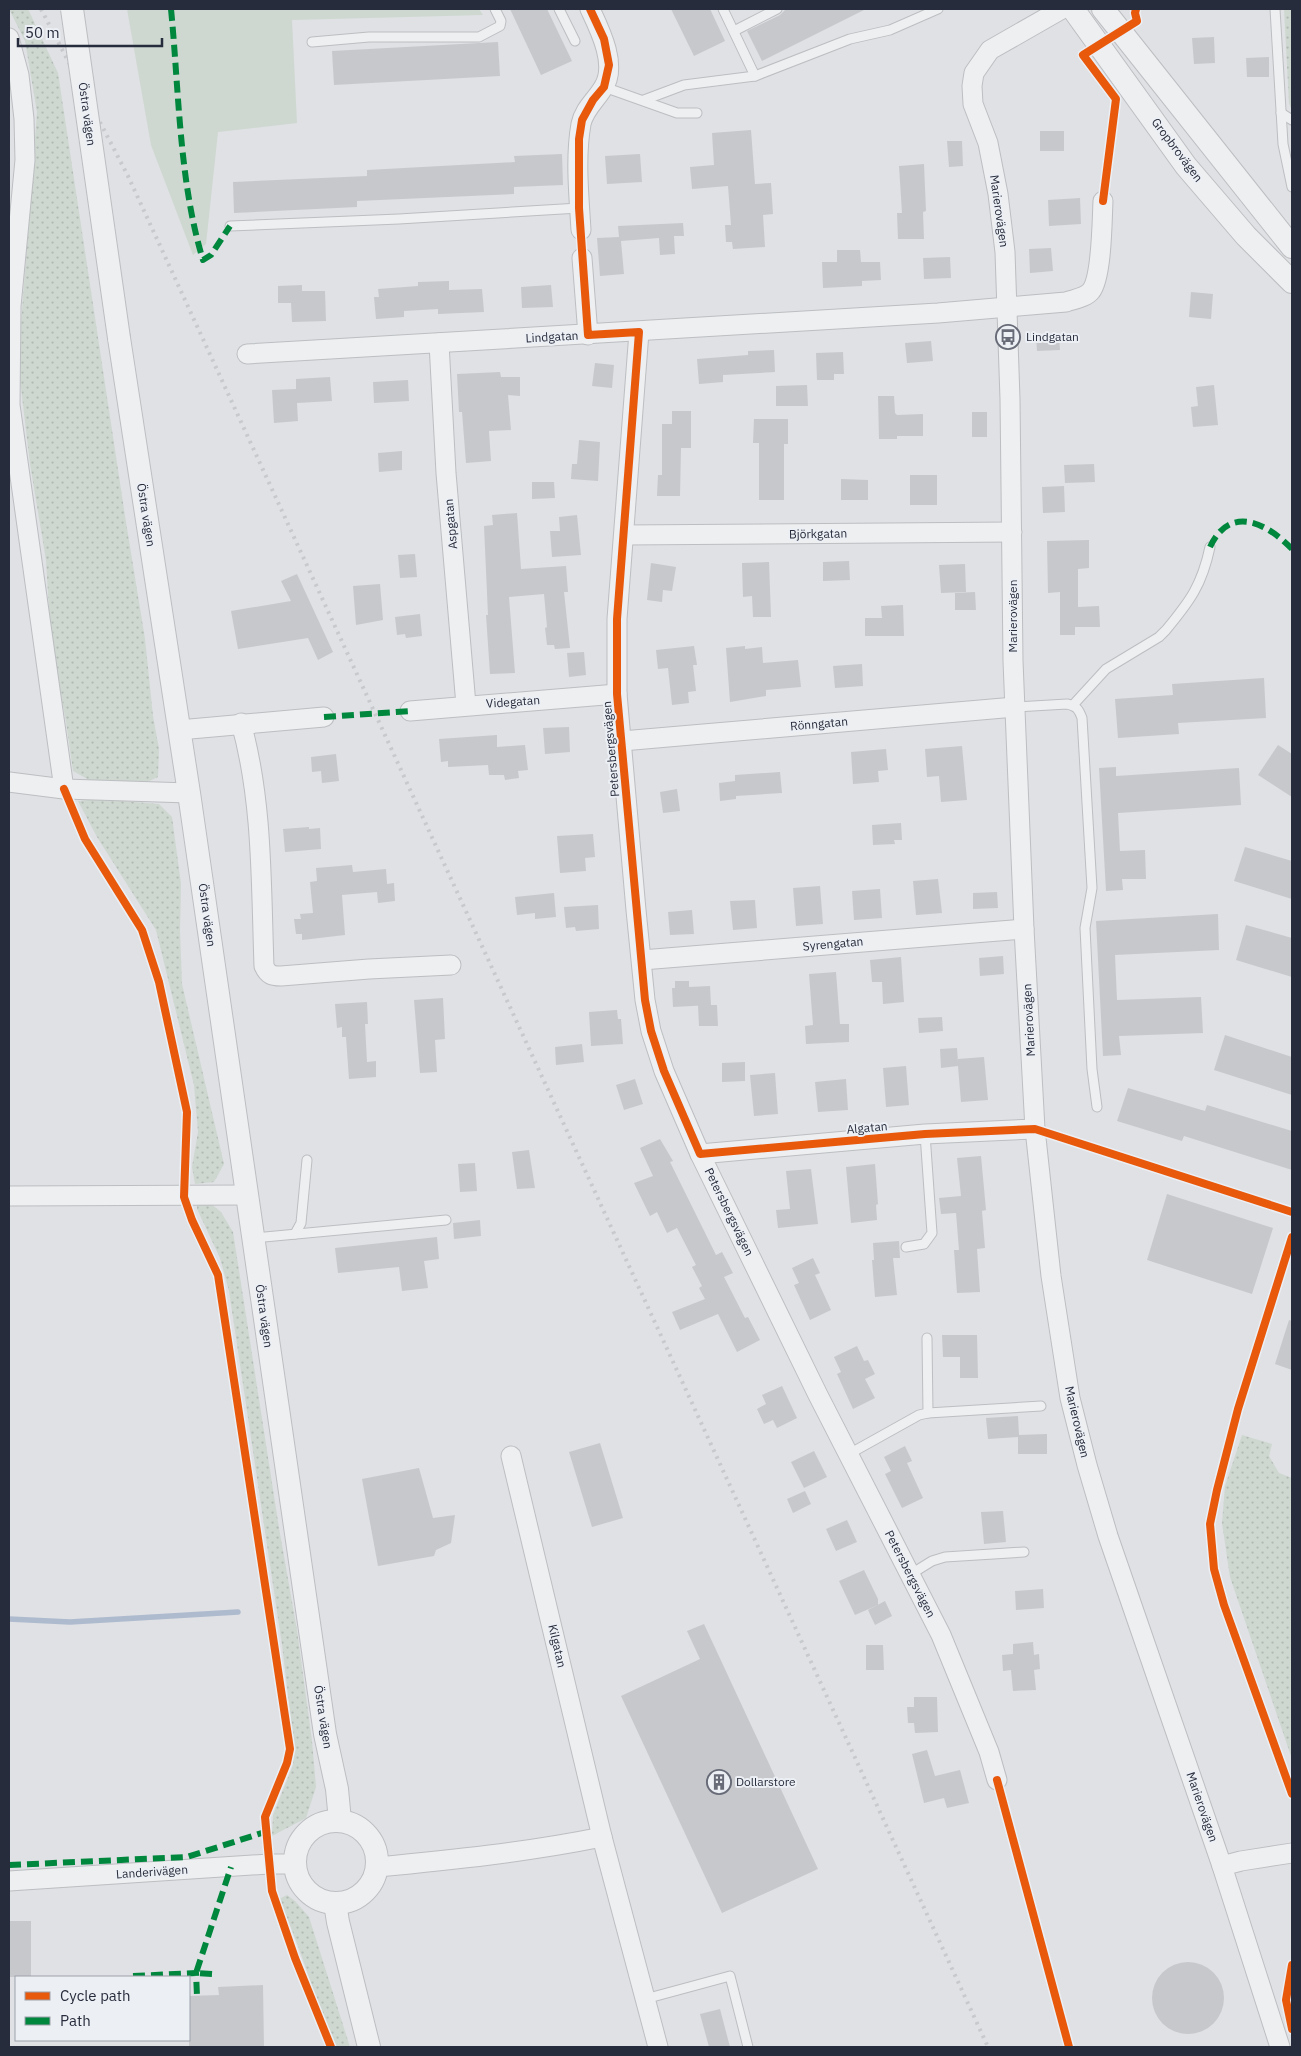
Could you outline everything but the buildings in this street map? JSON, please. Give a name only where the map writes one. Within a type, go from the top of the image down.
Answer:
[{"type":"street","name":"Östra vägen","points":[[72,9],[119,338],[189,793],[325,1734],[337,1789],[340,1821]]},
{"type":"street","points":[[580,230],[578,139],[582,120],[593,100],[604,87],[609,65],[604,39],[590,9]]},
{"type":"street","name":"Marierovägen","points":[[1062,9],[990,50],[974,73],[972,86],[973,104],[988,144],[998,194],[1005,252],[1015,707],[1035,1129],[1057,1322],[1070,1398],[1085,1455],[1108,1536],[1222,1866],[1280,2047]]},
{"type":"street","name":"Gropbrovägen","points":[[1073,9],[1186,166],[1246,236],[1292,282]]},
{"type":"street","points":[[1103,9],[1292,247]]},
{"type":"street","points":[[9,38],[18,75],[24,119],[25,160],[11,306],[10,405],[64,789]]},
{"type":"street","name":"Lindgatan","points":[[247,354],[639,332],[938,313],[1066,302],[1083,297],[1091,291],[1098,276],[1103,201]]},
{"type":"street","points":[[582,258],[588,334]]},
{"type":"street","name":"Petersbergsvägen","points":[[639,332],[617,619],[617,694],[645,1000],[651,1031],[664,1071],[700,1154],[941,1635],[967,1694],[989,1752],[997,1780]]},
{"type":"street","name":"Aspgatan","points":[[439,343],[446,473],[466,705]]},
{"type":"street","name":"Björkgatan","points":[[624,535],[1012,532]]},
{"type":"street","name":"Videgatan","points":[[410,711],[617,694]]},
{"type":"street","name":"Rönngatan","points":[[622,741],[1015,707]]},
{"type":"street","points":[[179,730],[241,722],[324,717]]},
{"type":"street","points":[[241,722],[251,756],[260,861],[264,966],[267,973],[273,976],[281,976],[369,969],[451,966]]},
{"type":"street","points":[[9,782],[64,789],[189,793]]},
{"type":"street","name":"Syrengatan","points":[[642,960],[1024,928]]},
{"type":"street","name":"Algatan","points":[[700,1154],[925,1134],[1035,1129]]},
{"type":"street","points":[[9,1196],[247,1196]]},
{"type":"street","name":"Kilgatan","points":[[511,1456],[602,1837],[658,2047]]},
{"type":"street","points":[[340,1821],[356,1826],[368,1836],[376,1850],[377,1867],[373,1881],[363,1893],[350,1901],[335,1903],[322,1900],[310,1894],[298,1877],[295,1864],[299,1845],[310,1830],[322,1824],[340,1821]]},
{"type":"street","points":[[377,1867],[506,1853],[602,1837]]},
{"type":"street","points":[[1222,1866],[1241,1860],[1292,1853]]},
{"type":"street","name":"Landerivägen","points":[[9,1881],[269,1864],[295,1864]]},
{"type":"street","points":[[335,1903],[369,2047]]},
{"type":"lane","points":[[312,42],[369,37],[479,37],[500,26],[501,20],[495,9]]},
{"type":"lane","points":[[559,9],[575,41]]},
{"type":"lane","points":[[723,9],[755,76]]},
{"type":"lane","points":[[734,31],[777,9]]},
{"type":"lane","points":[[644,100],[684,85],[755,76],[850,39],[890,30],[938,9]]},
{"type":"lane","points":[[1274,9],[1283,144],[1292,187]]},
{"type":"lane","points":[[604,87],[676,113],[697,113]]},
{"type":"lane","points":[[1281,114],[1292,120]]},
{"type":"lane","points":[[230,226],[399,219],[579,208]]},
{"type":"lane","points":[[1015,707],[1074,705],[1106,668],[1159,637],[1199,585],[1205,571],[1210,547]]},
{"type":"lane","points":[[1074,705],[1082,718],[1092,888],[1085,928],[1092,1069],[1097,1107]]},
{"type":"lane","points":[[906,1247],[924,1244],[932,1233],[925,1134]]},
{"type":"lane","points":[[295,1234],[302,1223],[308,1160]]},
{"type":"lane","points":[[253,1238],[446,1220]]},
{"type":"lane","points":[[927,1338],[928,1413]]},
{"type":"lane","points":[[849,1454],[919,1415],[1041,1406]]},
{"type":"lane","points":[[912,1574],[932,1561],[945,1557],[1024,1552]]},
{"type":"lane","points":[[645,1999],[730,1976],[748,2047]]},
{"type":"shaded area","points":[[9,9],[28,9],[58,73],[145,639],[153,716],[159,749],[158,777],[134,788],[91,781],[73,771],[51,643],[46,560],[30,464],[18,363],[37,112],[25,41]]},
{"type":"shaded area","points":[[127,9],[479,9],[483,15],[292,20],[297,123],[218,132],[206,244],[193,255],[151,145]]},
{"type":"shaded area","points":[[1284,9],[1292,9],[1292,111],[1289,103]]},
{"type":"shaded area","points":[[98,799],[159,804],[172,817],[181,884],[182,984],[224,1164],[214,1182],[195,1184],[192,1167],[198,1132],[194,1085],[156,930],[97,837],[78,801]]},
{"type":"shaded area","points":[[197,1202],[210,1203],[221,1212],[233,1232],[279,1528],[297,1630],[312,1741],[316,1787],[306,1818],[272,1836],[273,1815],[293,1765],[294,1744],[282,1645],[229,1291],[220,1258],[197,1209]]},
{"type":"shaded area","points":[[1242,1435],[1272,1444],[1269,1456],[1279,1473],[1292,1478],[1292,1759],[1230,1577],[1222,1523],[1225,1486]]},
{"type":"shaded area","points":[[287,1895],[309,1917],[350,2047],[330,2047],[307,1972],[279,1899]]},
{"type":"waterway","points":[[9,1619],[70,1622],[238,1612]]},
{"type":"railway","points":[[41,9],[128,176],[988,2047]]},
{"type":"marked path","points":[[171,9],[184,168],[195,230],[203,260],[211,255],[230,226]]},
{"type":"marked path","points":[[1210,547],[1218,534],[1228,526],[1238,522],[1249,522],[1271,532],[1292,549]]},
{"type":"marked path","points":[[324,717],[410,711]]},
{"type":"marked path","points":[[9,1865],[187,1857],[265,1832]]},
{"type":"marked path","points":[[212,1974],[196,1973],[231,1867]]},
{"type":"marked path","points":[[133,1976],[196,1973],[197,1996]]},
{"type":"cycle path","points":[[590,9],[604,39],[609,65],[604,87],[593,100],[582,120],[579,139],[579,208],[588,335],[639,332],[617,619],[617,694],[645,1000],[651,1031],[664,1071],[700,1154],[925,1134],[1035,1129],[1292,1212]]},
{"type":"cycle path","points":[[1103,201],[1116,99],[1083,55],[1137,21],[1136,9]]},
{"type":"cycle path","points":[[64,789],[85,839],[142,930],[159,982],[187,1112],[184,1197],[192,1220],[218,1275],[290,1749],[287,1763],[265,1817],[272,1891],[295,1958],[331,2047]]},
{"type":"cycle path","points":[[1292,1237],[1238,1409],[1210,1524],[1214,1569],[1224,1605],[1292,1794]]},
{"type":"cycle path","points":[[997,1780],[1069,2047]]},
{"type":"cycle path","points":[[1292,1965],[1286,2000],[1292,2029]]},
{"type":"place","name":"Lindgatan","points":[[1008,337]]},
{"type":"place","name":"Dollarstore","points":[[719,1782]]}]
